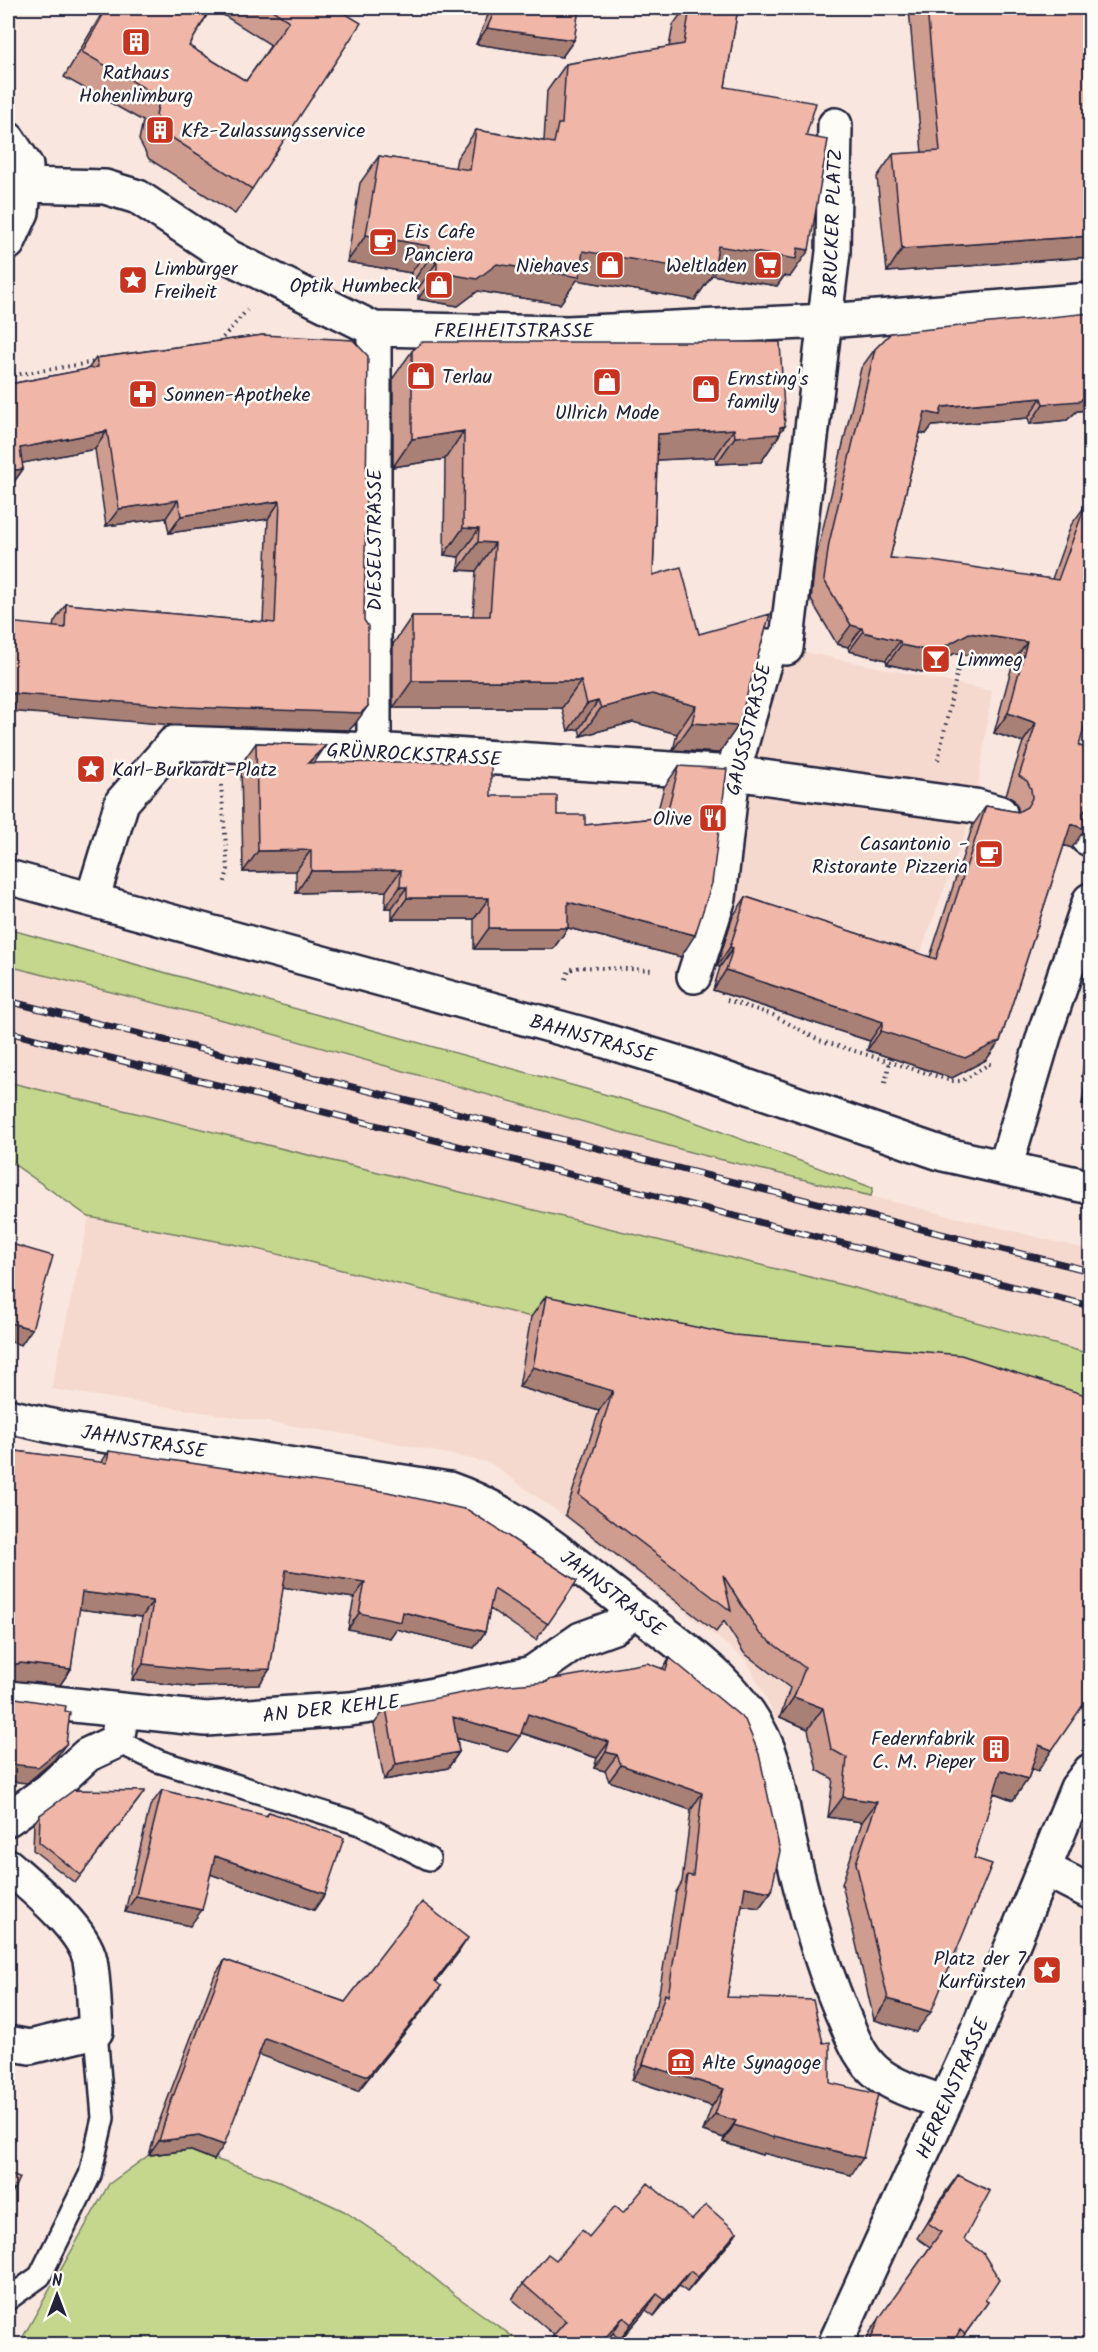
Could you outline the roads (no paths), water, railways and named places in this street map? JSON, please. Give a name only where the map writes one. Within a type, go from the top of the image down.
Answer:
[{"type":"street","name":"BRUCKER PLATZ","points":[[827,321],[833,252],[835,125]]},
{"type":"street","points":[[8,139],[26,166],[26,185],[21,212],[8,243]]},
{"type":"street","name":"FREIHEITSTRASSE","points":[[26,185],[105,187],[138,197],[229,257],[374,329],[567,333],[827,321],[1090,300]]},
{"type":"street","name":"GAUSSSTRASSE","points":[[694,976],[719,898],[733,773],[769,646],[786,648],[827,321]]},
{"type":"street","name":"DIESELSTRASSE","points":[[374,329],[374,750]]},
{"type":"street","name":"GRÜNROCKSTRASSE","points":[[92,900],[122,802],[174,743],[374,750],[733,773],[975,806],[1000,813]]},
{"type":"street","name":"BAHNSTRASSE","points":[[8,877],[586,1035],[685,1065],[943,1154],[1090,1187]]},
{"type":"street","points":[[1005,1168],[1032,1076],[1090,900]]},
{"type":"street","name":"JAHNSTRASSE","points":[[8,1416],[69,1430],[449,1489],[476,1498],[539,1536],[702,1660],[727,1685],[768,1748],[799,1885],[820,1957],[864,2061],[880,2075],[905,2088],[945,2103]]},
{"type":"street","name":"AN DER KEHLE","points":[[8,1698],[119,1726],[350,1710],[406,1701],[532,1673],[581,1639],[614,1627],[635,1611]]},
{"type":"street","points":[[8,1819],[49,1790],[119,1726]]},
{"type":"street","name":"HERRENSTRASSE","points":[[835,2344],[945,2103],[1077,1788],[1090,1771]]},
{"type":"street","points":[[8,1866],[45,1898],[70,1925],[90,1958],[96,2031],[30,2047],[8,2043]]},
{"type":"street","points":[[1045,1869],[1090,1893]]},
{"type":"lane","points":[[119,1726],[159,1761],[360,1824],[429,1859]]},
{"type":"lane","points":[[8,2299],[40,2276],[90,2175],[103,2118],[96,2031]]},
{"type":"railway","points":[[8,1001],[1090,1271]]},
{"type":"railway","points":[[8,1032],[1090,1306]]},
{"type":"place","name":"Rathaus Hohenlimburg","points":[[136,42]]},
{"type":"place","name":"Kfz-Zulassungsservice","points":[[160,130]]},
{"type":"place","name":"Eis Cafe Panciera","points":[[383,242]]},
{"type":"place","name":"Niehaves","points":[[610,265]]},
{"type":"place","name":"Weltladen","points":[[768,265]]},
{"type":"place","name":"Limburger Freiheit","points":[[133,280]]},
{"type":"place","name":"Optik Humbeck","points":[[439,285]]},
{"type":"place","name":"Terlau","points":[[421,376]]},
{"type":"place","name":"Ullrich Mode","points":[[607,382]]},
{"type":"place","name":"Ernsting's family","points":[[706,389]]},
{"type":"place","name":"Sonnen-Apotheke","points":[[143,394]]},
{"type":"place","name":"Limmeg","points":[[936,659]]},
{"type":"place","name":"Karl-Burkardt-Platz","points":[[91,769]]},
{"type":"place","name":"Olive","points":[[713,818]]},
{"type":"place","name":"Casantonio - Ristorante Pizzeria","points":[[989,854]]},
{"type":"place","name":"Federnfabrik C. M. Pieper","points":[[996,1749]]},
{"type":"place","name":"Platz der 7 Kurfürsten","points":[[1047,1970]]},
{"type":"place","name":"Alte Synagoge","points":[[681,2062]]}]
